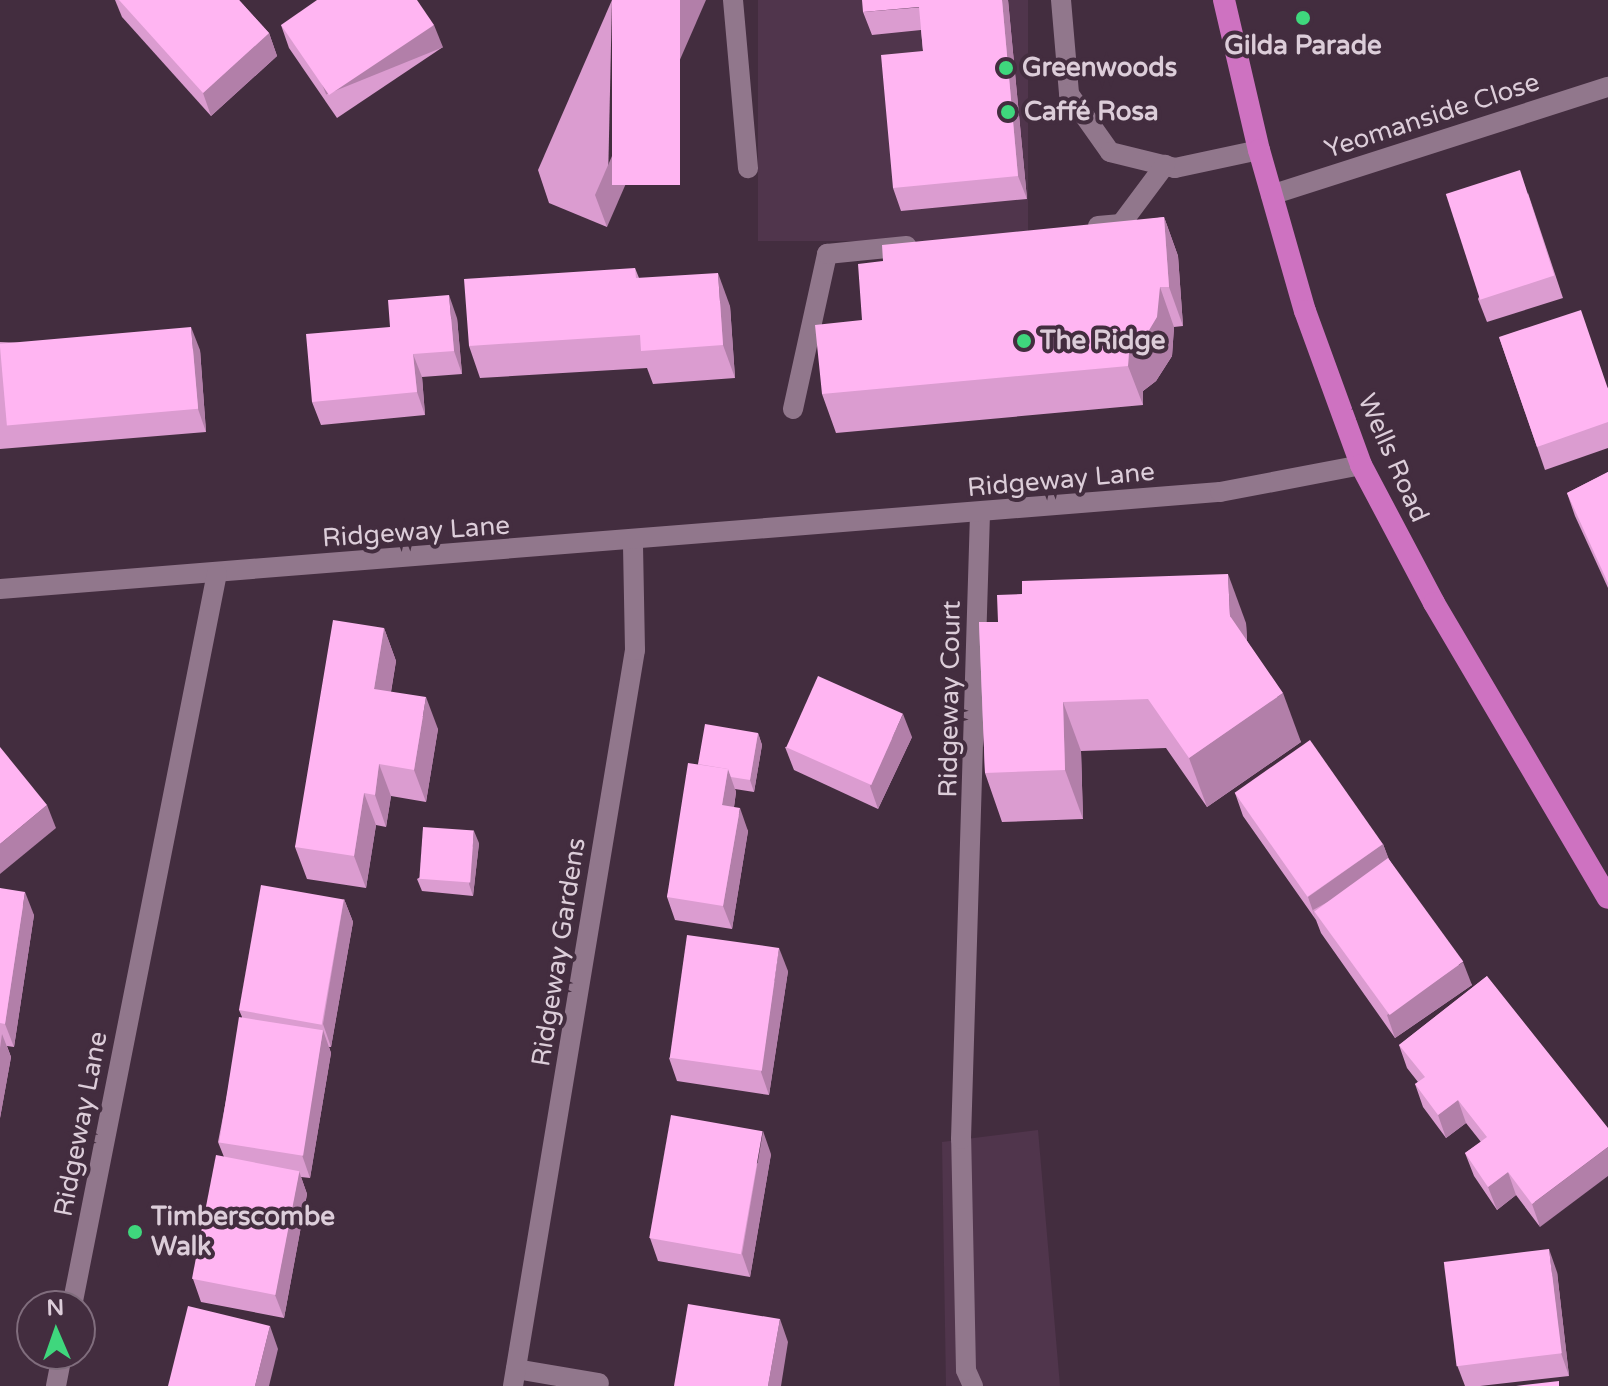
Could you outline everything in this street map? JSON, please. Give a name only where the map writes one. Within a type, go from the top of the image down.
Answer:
[{"type":"highway","name":"Wells Road","points":[[1224,0],[1271,195],[1314,340],[1361,465],[1434,603],[1608,898]]},
{"type":"street","points":[[733,0],[748,168]]},
{"type":"street","points":[[1061,0],[1069,94],[1110,152],[1175,168],[1259,150]]},
{"type":"street","name":"Yeomanside Close","points":[[1271,195],[1608,87]]},
{"type":"street","points":[[1074,228],[1121,224],[1165,165]]},
{"type":"street","points":[[793,409],[827,254],[935,243]]},
{"type":"street","name":"Ridgeway Lane","points":[[75,1290],[217,573],[980,514],[1220,492],[1361,465]]},
{"type":"street","name":"Ridgeway Court","points":[[973,1386],[966,1370],[961,1139],[980,514]]},
{"type":"street","name":"Ridgeway Gardens","points":[[599,1383],[515,1377],[635,650],[633,541]]},
{"type":"street","points":[[0,589],[217,573]]},
{"type":"shaded area","points":[[758,0],[1028,0],[1028,241],[758,241]]},
{"type":"shaded area","points":[[1038,1130],[1060,1386],[946,1386],[942,1142]]},
{"type":"building","points":[[119,0],[239,0],[269,33],[203,93]]},
{"type":"building","points":[[317,0],[417,0],[434,25],[329,95],[281,25]]},
{"type":"building","points":[[612,0],[680,0],[680,185],[612,185]]},
{"type":"building","points":[[862,0],[1002,0],[1018,176],[893,188],[881,55],[923,51],[919,7],[863,12]]},
{"type":"building","points":[[1520,170],[1554,276],[1480,300],[1446,194]]},
{"type":"building","name":"The Ridge","points":[[1164,217],[1169,287],[1160,287],[1157,317],[1142,342],[1129,351],[1128,366],[822,394],[815,325],[862,320],[858,264],[883,261],[882,245]]},
{"type":"building","points":[[635,268],[636,278],[718,273],[723,345],[641,351],[640,335],[469,346],[464,279]]},
{"type":"building","points":[[449,295],[454,351],[413,354],[417,392],[312,402],[306,334],[390,327],[388,300]]},
{"type":"building","points":[[1581,310],[1608,389],[1608,422],[1537,447],[1499,337]]},
{"type":"building","points":[[191,327],[198,409],[7,425],[0,344]]},
{"type":"building","points":[[1608,472],[1608,583],[1567,493]]},
{"type":"building","points":[[1228,574],[1230,616],[1283,693],[1189,758],[1148,699],[1063,702],[1065,770],[985,773],[979,622],[998,622],[997,595],[1022,594],[1022,581]]},
{"type":"building","points":[[333,620],[384,628],[374,689],[426,697],[414,770],[379,764],[375,795],[364,793],[354,856],[295,847]]},
{"type":"building","points":[[818,676],[903,714],[871,785],[786,747]]},
{"type":"building","points":[[705,724],[758,733],[750,780],[731,777],[728,769],[698,764]]},
{"type":"building","points":[[1310,740],[1383,844],[1307,897],[1235,793]]},
{"type":"building","points":[[0,747],[47,805],[0,844]]},
{"type":"building","points":[[688,763],[728,769],[722,805],[740,808],[723,906],[667,897]]},
{"type":"building","points":[[423,827],[474,831],[470,882],[419,879]]},
{"type":"building","points":[[1388,858],[1463,962],[1390,1015],[1314,911]]},
{"type":"building","points":[[261,885],[344,900],[322,1025],[239,1010]]},
{"type":"building","points":[[0,888],[25,892],[5,1024],[0,1023]]},
{"type":"building","points":[[687,935],[779,948],[762,1071],[670,1058]]},
{"type":"building","points":[[1487,976],[1608,1128],[1608,1147],[1532,1204],[1508,1172],[1488,1187],[1465,1153],[1487,1137],[1458,1100],[1438,1115],[1415,1084],[1425,1077],[1399,1045]]},
{"type":"building","points":[[239,1017],[323,1030],[303,1156],[219,1142]]},
{"type":"building","points":[[671,1115],[763,1131],[741,1254],[649,1238]]},
{"type":"building","points":[[216,1155],[299,1171],[275,1295],[192,1279]]},
{"type":"building","points":[[1549,1249],[1562,1353],[1457,1366],[1444,1262]]},
{"type":"building","points":[[688,1304],[780,1319],[768,1386],[674,1386]]},
{"type":"building","points":[[188,1306],[270,1326],[255,1386],[168,1386]]},
{"type":"building","points":[[1559,1381],[1559,1386],[1516,1386]]},
{"type":"place","name":"Gilda Parade","points":[[1303,18]]},
{"type":"place","name":"Greenwoods","points":[[1006,68]]},
{"type":"place","name":"Caffé Rosa","points":[[1008,112]]},
{"type":"place","name":"The Ridge","points":[[1024,341]]},
{"type":"place","name":"Timberscombe Walk","points":[[135,1232]]}]
